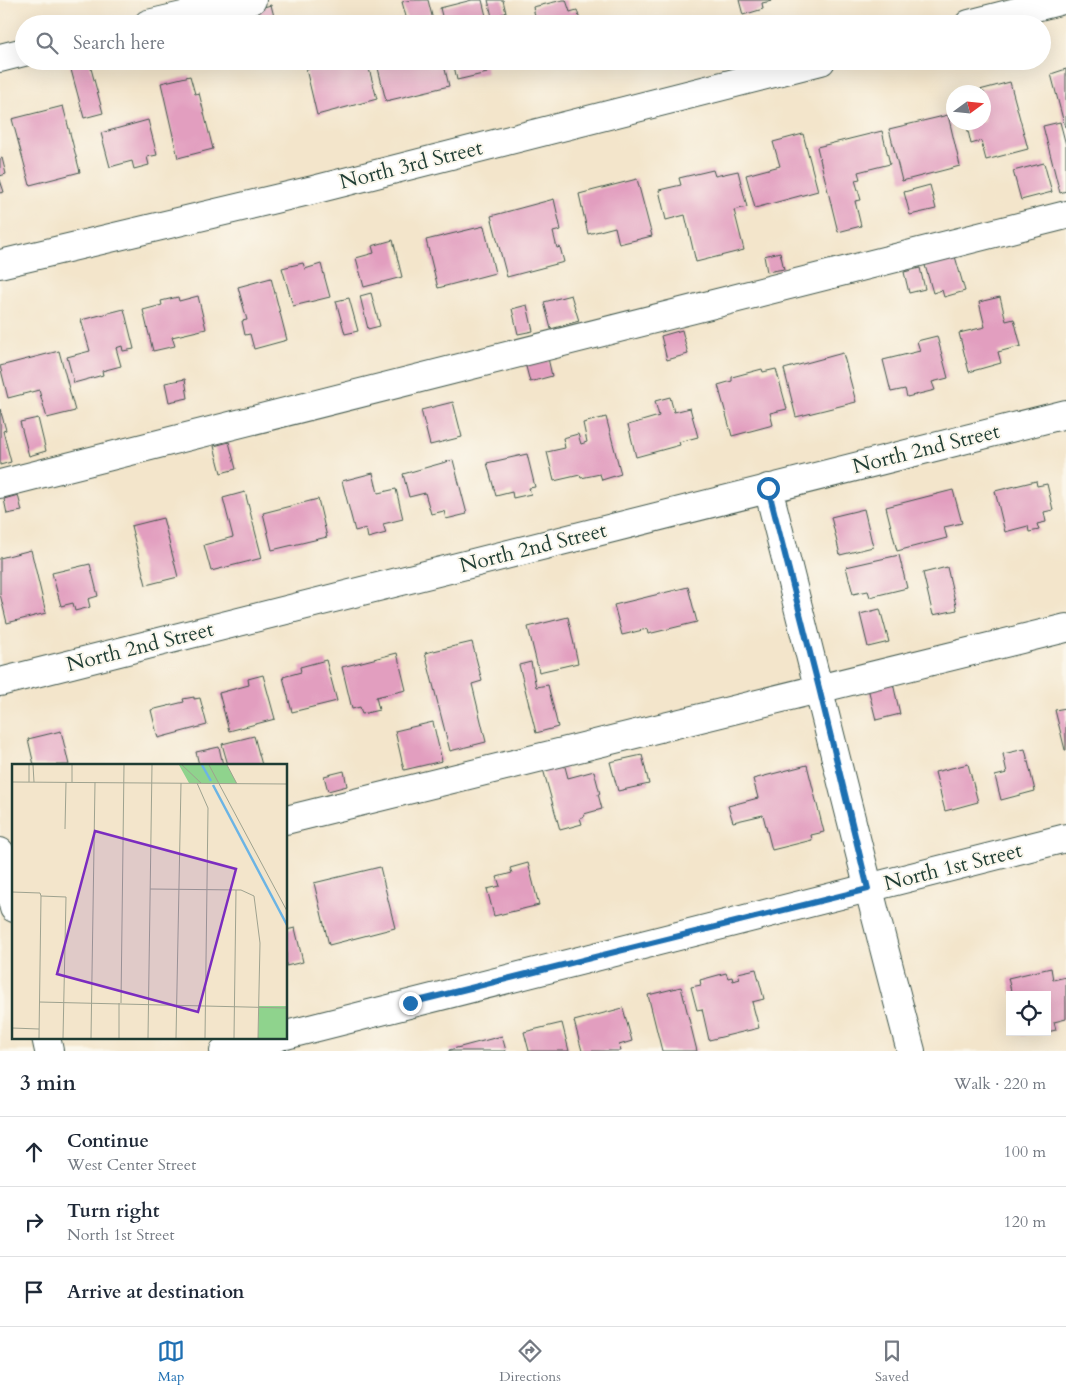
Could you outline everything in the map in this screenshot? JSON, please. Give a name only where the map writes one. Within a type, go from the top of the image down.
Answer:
[{"type":"street","points":[[187,15],[252,0]]},
{"type":"street","points":[[1004,15],[1063,0]]},
{"type":"street","points":[[0,58],[15,54]]},
{"type":"street","name":"North 3rd Street","points":[[0,264],[313,190],[786,70]]},
{"type":"street","points":[[0,484],[1066,215]]},
{"type":"street","name":"North 2nd Street","points":[[0,682],[1066,414]]},
{"type":"street","points":[[768,488],[868,889],[911,1051]]},
{"type":"street","points":[[288,820],[1066,628]]},
{"type":"street","name":"North 1st Street","points":[[288,1034],[1066,838]]},
{"type":"street","points":[[0,852],[9,894]]},
{"type":"street","points":[[46,1038],[49,1051]]},
{"type":"street","points":[[224,1051],[274,1038]]},
{"type":"building","points":[[428,0],[432,15],[406,15],[402,2]]},
{"type":"building","points":[[472,0],[482,0],[486,15],[442,15],[440,8]]},
{"type":"building","points":[[488,0],[503,0],[506,13],[492,15]]},
{"type":"building","points":[[566,0],[570,12],[577,10],[578,15],[535,15],[533,7]]},
{"type":"building","points":[[739,0],[772,1],[762,3],[763,9],[743,15]]},
{"type":"building","points":[[271,5],[274,15],[234,15]]},
{"type":"building","points":[[1066,69],[1066,127],[1065,127],[1051,74]]},
{"type":"building","points":[[71,70],[91,70],[103,113],[84,118]]},
{"type":"building","points":[[306,70],[369,70],[377,99],[317,115]]},
{"type":"building","points":[[378,70],[445,70],[449,86],[386,101]]},
{"type":"building","points":[[455,70],[486,70],[487,73],[457,80]]},
{"type":"building","points":[[190,76],[195,94],[199,93],[213,149],[178,158],[161,83]]},
{"type":"building","points":[[1010,82],[1028,149],[986,160],[981,141],[971,144],[968,130],[991,130],[991,87]]},
{"type":"building","points":[[63,106],[80,172],[30,185],[12,119]]},
{"type":"building","points":[[946,115],[946,130],[952,130],[960,166],[902,181],[889,129]]},
{"type":"building","points":[[148,120],[157,155],[147,157],[149,165],[134,169],[132,161],[110,167],[101,133]]},
{"type":"building","points":[[1060,122],[1066,145],[1066,191],[1060,193],[1043,126]]},
{"type":"building","points":[[882,131],[890,164],[858,172],[860,179],[855,180],[861,200],[855,201],[861,226],[838,232],[817,147]]},
{"type":"building","points":[[803,134],[818,191],[755,208],[746,175],[780,166],[773,142]]},
{"type":"building","points":[[2,158],[6,174],[0,176],[0,159]]},
{"type":"building","points":[[1044,163],[1052,192],[1021,200],[1013,171]]},
{"type":"building","points":[[713,170],[715,176],[738,171],[747,207],[734,210],[744,250],[696,262],[685,215],[666,220],[659,190],[681,185],[679,178]]},
{"type":"building","points":[[637,179],[652,236],[619,244],[615,227],[588,234],[579,194]]},
{"type":"building","points":[[0,180],[4,192],[0,193]]},
{"type":"building","points":[[930,185],[936,209],[910,215],[904,192]]},
{"type":"building","points":[[554,199],[561,230],[553,232],[557,248],[560,247],[564,262],[507,277],[491,216]]},
{"type":"building","points":[[484,226],[495,273],[438,288],[426,240]]},
{"type":"building","points":[[393,240],[402,277],[364,287],[356,258],[374,253],[372,246]]},
{"type":"building","points":[[780,252],[784,269],[767,272],[764,256]]},
{"type":"building","points":[[954,253],[965,291],[944,297],[942,290],[933,293],[924,262]]},
{"type":"building","points":[[303,263],[305,269],[321,264],[330,297],[293,306],[282,268]]},
{"type":"building","points":[[920,268],[925,289],[909,293],[904,272]]},
{"type":"building","points":[[271,278],[287,340],[254,349],[250,334],[245,335],[242,321],[247,320],[238,287]]},
{"type":"building","points":[[371,293],[380,326],[368,329],[360,296]]},
{"type":"building","points":[[571,295],[579,321],[551,329],[544,302]]},
{"type":"building","points":[[198,296],[206,329],[172,337],[175,346],[153,351],[143,310],[162,305],[161,301],[178,297],[179,301]]},
{"type":"building","points":[[1000,297],[1006,321],[1014,319],[1021,346],[998,352],[1001,363],[969,372],[959,333],[985,327],[979,302]]},
{"type":"building","points":[[349,298],[358,331],[345,334],[336,301]]},
{"type":"building","points":[[527,305],[533,331],[518,334],[512,309]]},
{"type":"building","points":[[124,309],[134,349],[123,351],[122,346],[116,348],[121,366],[102,371],[103,375],[74,383],[67,357],[90,351],[81,320]]},
{"type":"building","points":[[682,330],[688,354],[667,360],[661,336]]},
{"type":"building","points":[[937,336],[948,378],[932,382],[935,390],[907,397],[905,389],[891,392],[883,360],[920,351],[917,341]]},
{"type":"building","points":[[59,351],[75,411],[47,418],[39,390],[8,398],[0,366]]},
{"type":"building","points":[[843,353],[856,402],[796,417],[784,369]]},
{"type":"building","points":[[548,358],[552,376],[530,382],[525,363]]},
{"type":"building","points":[[762,369],[763,372],[776,369],[787,409],[770,413],[773,425],[732,436],[718,385],[732,381],[732,377]]},
{"type":"building","points":[[185,379],[188,398],[169,402],[165,383]]},
{"type":"building","points":[[670,397],[674,412],[690,408],[698,437],[679,442],[680,445],[636,457],[628,425],[659,416],[655,401]]},
{"type":"building","points":[[453,402],[462,437],[430,445],[421,410]]},
{"type":"building","points":[[0,409],[6,430],[3,431],[11,462],[0,465]]},
{"type":"building","points":[[606,417],[621,474],[602,480],[600,474],[581,478],[580,475],[554,481],[547,452],[565,448],[563,438],[578,434],[581,444],[587,442],[583,423]]},
{"type":"building","points":[[38,418],[46,451],[29,456],[20,422]]},
{"type":"building","points":[[229,442],[236,469],[221,473],[214,446]]},
{"type":"building","points":[[527,454],[535,487],[529,488],[531,494],[513,498],[512,492],[496,496],[487,463]]},
{"type":"building","points":[[453,460],[467,514],[446,519],[444,511],[431,514],[425,493],[409,497],[403,474]]},
{"type":"building","points":[[373,473],[378,493],[396,489],[403,519],[383,524],[386,533],[368,538],[366,528],[355,531],[342,481]]},
{"type":"building","points":[[1036,481],[1037,486],[1047,484],[1053,510],[1044,512],[1046,522],[1037,524],[1039,530],[1029,532],[1028,526],[1005,532],[995,491]]},
{"type":"building","points":[[953,490],[962,523],[944,527],[947,538],[897,551],[886,507]]},
{"type":"building","points":[[245,492],[262,558],[211,571],[204,545],[233,537],[223,498]]},
{"type":"building","points":[[18,495],[22,511],[7,514],[4,499]]},
{"type":"building","points":[[318,499],[327,537],[272,550],[263,513]]},
{"type":"building","points":[[864,509],[873,547],[840,555],[831,517]]},
{"type":"building","points":[[163,518],[178,577],[146,585],[131,526]]},
{"type":"building","points":[[31,550],[46,613],[7,623],[0,594],[0,558]]},
{"type":"building","points":[[899,555],[907,588],[870,597],[868,591],[853,594],[846,567]]},
{"type":"building","points":[[90,564],[98,596],[88,599],[90,607],[75,611],[73,603],[61,606],[52,573]]},
{"type":"building","points":[[947,567],[957,610],[933,615],[923,573]]},
{"type":"building","points":[[688,587],[697,622],[648,634],[647,629],[622,635],[614,605]]},
{"type":"building","points":[[880,609],[889,642],[868,647],[860,614]]},
{"type":"building","points":[[568,617],[578,663],[539,672],[528,627]]},
{"type":"building","points":[[472,642],[482,681],[472,684],[486,742],[450,751],[425,653]]},
{"type":"building","points":[[397,653],[406,690],[376,697],[379,710],[362,714],[360,707],[352,709],[342,667]]},
{"type":"building","points":[[326,660],[337,701],[292,712],[283,677],[301,672],[300,667]]},
{"type":"building","points":[[531,662],[536,687],[548,685],[558,727],[536,733],[519,665]]},
{"type":"building","points":[[263,675],[275,719],[229,731],[219,693],[249,685],[248,679]]},
{"type":"building","points":[[892,679],[900,714],[876,720],[867,684]]},
{"type":"building","points":[[194,697],[194,699],[200,698],[207,725],[158,738],[151,710],[184,702],[183,699]]},
{"type":"building","points":[[1066,708],[1066,750],[1065,750],[1055,710]]},
{"type":"building","points":[[433,722],[442,761],[404,770],[395,731]]},
{"type":"building","points":[[61,731],[69,764],[34,764],[28,739]]},
{"type":"building","points":[[254,736],[262,764],[228,764],[222,744]]},
{"type":"building","points":[[219,747],[223,764],[199,764],[196,752]]},
{"type":"building","points":[[1025,749],[1035,791],[1001,800],[995,776],[1007,773],[1003,754]]},
{"type":"building","points":[[642,755],[649,784],[618,791],[610,762]]},
{"type":"building","points":[[564,763],[568,778],[594,771],[602,809],[584,814],[585,816],[580,818],[582,824],[560,830],[543,769]]},
{"type":"building","points":[[968,764],[978,802],[945,811],[935,772]]},
{"type":"building","points":[[807,765],[824,832],[811,835],[812,840],[772,850],[763,815],[733,822],[728,806],[758,798],[753,779]]},
{"type":"building","points":[[344,771],[347,786],[328,791],[324,776]]},
{"type":"building","points":[[528,863],[539,905],[494,916],[487,889],[500,886],[497,877],[512,873],[510,868]]},
{"type":"building","points":[[380,867],[395,928],[329,945],[314,883]]},
{"type":"building","points":[[295,928],[303,962],[288,966],[288,930]]},
{"type":"building","points":[[1051,968],[1053,980],[1066,977],[1066,1019],[1054,1022],[1056,1030],[1051,1031],[1051,991],[1011,991],[1008,978]]},
{"type":"building","points":[[756,969],[764,999],[752,1002],[759,1028],[709,1040],[702,1009],[697,1010],[691,987],[701,985],[700,980],[726,973],[728,978],[732,977],[733,981],[740,979],[738,973]]},
{"type":"building","points":[[681,987],[697,1051],[662,1051],[648,995]]},
{"type":"building","points":[[623,1008],[632,1041],[619,1045],[621,1051],[582,1051],[574,1021]]},
{"type":"building","points":[[562,1023],[569,1051],[529,1051],[524,1032]]},
{"type":"building","points":[[502,1036],[506,1051],[449,1051],[449,1050]]},
{"type":"route","points":[[410,1003],[868,889],[768,488]]}]
